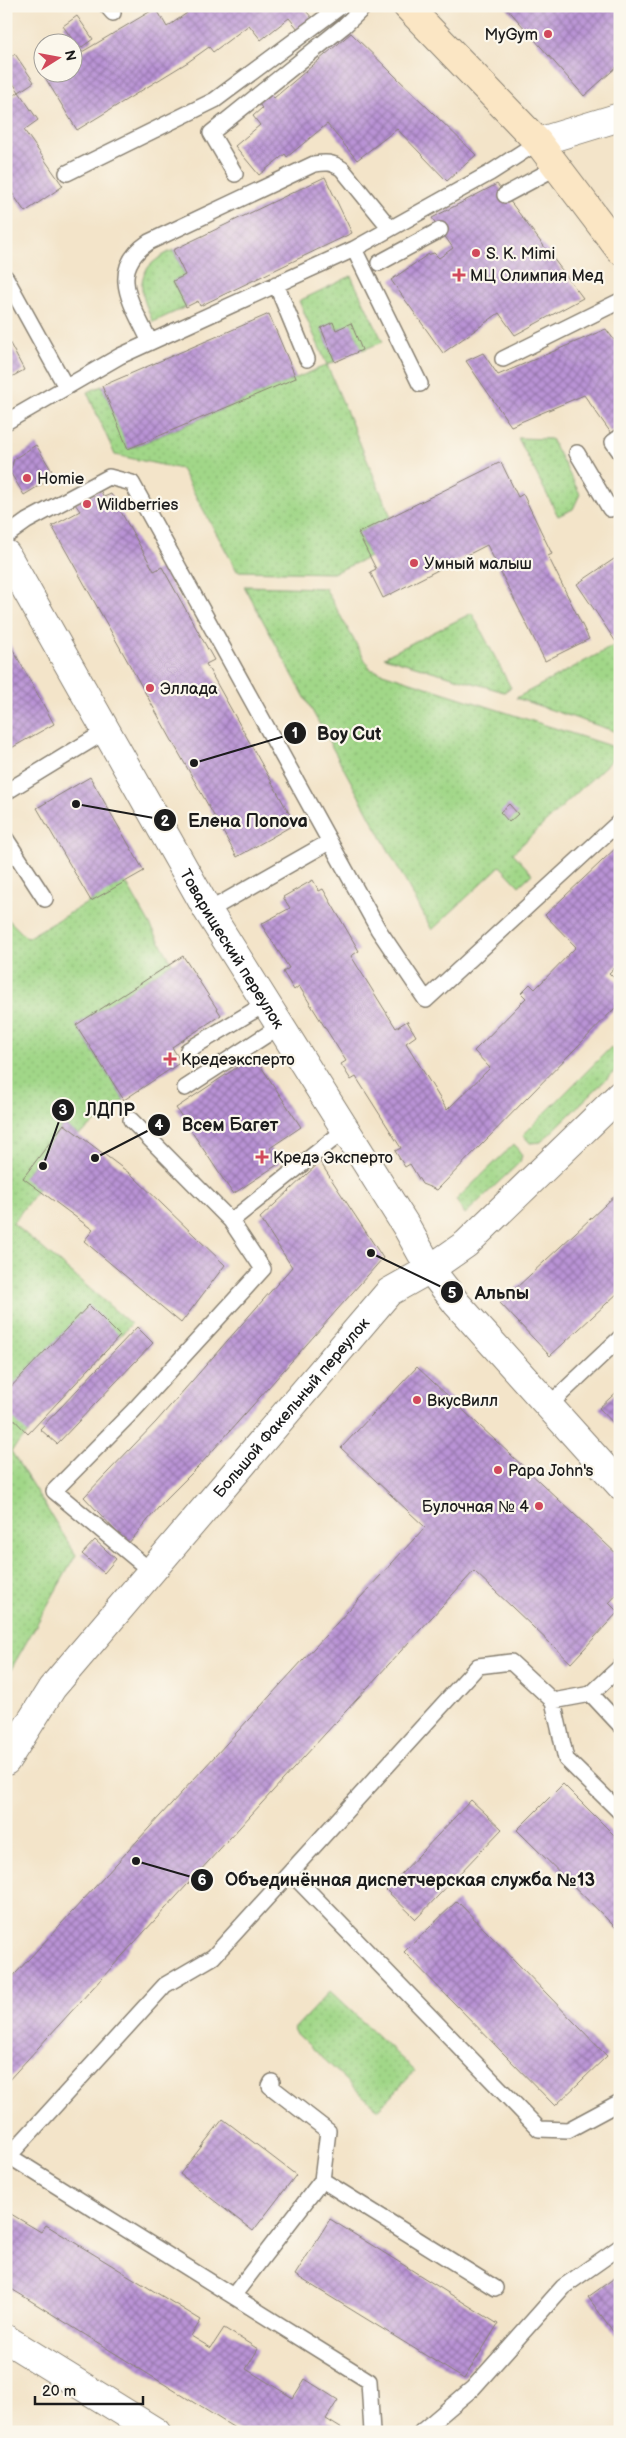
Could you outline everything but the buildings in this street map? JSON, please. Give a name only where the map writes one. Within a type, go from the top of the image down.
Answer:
[{"type":"main road","points":[[407,6],[538,142],[620,250]]},
{"type":"street","points":[[538,142],[620,117]]},
{"type":"street","name":"Товарищеский переулок","points":[[6,554],[208,911],[265,1004],[346,1129],[430,1269],[457,1304],[620,1484]]},
{"type":"street","name":"Большой Факельный переулок","points":[[6,1761],[52,1688],[389,1292],[430,1269],[466,1244],[620,1095]]},
{"type":"street","points":[[6,2339],[156,2432]]},
{"type":"lane","points":[[67,172],[215,100],[341,6]]},
{"type":"lane","points":[[235,174],[211,133],[344,26],[365,6]]},
{"type":"lane","points":[[6,422],[120,356],[354,249],[490,173],[538,142]]},
{"type":"lane","points":[[150,342],[127,289],[124,275],[128,261],[137,250],[149,242],[314,164],[325,162],[334,164],[342,169],[390,228]]},
{"type":"lane","points":[[504,196],[557,167]]},
{"type":"lane","points":[[379,263],[440,230]]},
{"type":"lane","points":[[354,249],[420,384]]},
{"type":"lane","points":[[6,278],[66,387]]},
{"type":"lane","points":[[276,284],[307,359]]},
{"type":"lane","points":[[503,359],[620,301]]},
{"type":"lane","points":[[620,437],[613,442],[620,452]]},
{"type":"lane","points":[[577,453],[610,509],[620,502]]},
{"type":"lane","points":[[6,536],[27,521],[109,477],[132,483],[378,929],[426,1000],[620,821]]},
{"type":"lane","points":[[6,792],[106,732]]},
{"type":"lane","points":[[6,839],[45,899]]},
{"type":"lane","points":[[208,911],[329,842]]},
{"type":"lane","points":[[188,1050],[265,1004]]},
{"type":"lane","points":[[185,1088],[280,1026]]},
{"type":"lane","points":[[131,1120],[231,1222],[263,1270],[134,1410],[54,1491],[152,1572]]},
{"type":"lane","points":[[231,1222],[346,1129]]},
{"type":"lane","points":[[548,1406],[620,1338]]},
{"type":"lane","points":[[372,2432],[369,2381],[8,2154],[165,1984],[213,1957],[478,1666],[511,1662],[553,1701],[566,1759],[620,1812]]},
{"type":"lane","points":[[553,1701],[591,1694],[620,1667]]},
{"type":"lane","points":[[591,1694],[620,1725]]},
{"type":"lane","points":[[291,1873],[540,2129],[568,2130],[620,2102]]},
{"type":"lane","points":[[233,2296],[322,2180],[328,2131],[270,2086],[272,2082]]},
{"type":"lane","points":[[322,2180],[495,2288]]},
{"type":"lane","points":[[421,2432],[473,2388],[563,2287],[620,2247]]},
{"type":"green space","points":[[173,250],[185,275],[173,281],[186,307],[153,322],[144,299],[142,280],[151,264]]},
{"type":"green space","points":[[351,276],[383,342],[362,350],[351,324],[336,330],[333,323],[321,328],[335,362],[327,365],[299,301]]},
{"type":"green space","points":[[327,365],[391,517],[358,533],[370,557],[333,573],[237,571],[181,469],[115,455],[87,392],[102,386],[129,449]]},
{"type":"green space","points":[[518,438],[551,439],[580,494],[573,509],[558,516]]},
{"type":"green space","points":[[244,586],[325,588],[370,669],[620,749],[620,752],[513,853],[532,874],[519,886],[500,866],[432,930]]},
{"type":"green space","points":[[472,613],[511,688],[504,692],[384,657]]},
{"type":"green space","points":[[617,644],[620,648],[620,733],[516,698]]},
{"type":"green space","points":[[125,881],[172,963],[76,1025],[124,1100],[79,1135],[63,1124],[24,1178],[38,1189],[13,1223],[131,1324],[11,1451],[76,1555],[6,1678],[6,917],[27,938]]},
{"type":"green space","points":[[611,1047],[620,1056],[619,1067],[541,1142],[530,1143],[523,1135]]},
{"type":"green space","points":[[514,1144],[522,1155],[520,1162],[465,1214],[456,1200]]},
{"type":"green space","points":[[330,1991],[415,2071],[378,2110],[293,2030]]},
{"type":"place","name":"MyGym","points":[[548,34]]},
{"type":"place","name":"S. K. Mimi","points":[[476,253]]},
{"type":"place","name":"МЦ Олимпия Мед","points":[[459,275]]},
{"type":"place","name":"Homie","points":[[27,478]]},
{"type":"place","name":"Wildberries","points":[[87,504]]},
{"type":"place","name":"Умный малыш","points":[[414,563]]},
{"type":"place","name":"Эллада","points":[[150,688]]},
{"type":"place","name":"Boy Cut","points":[[194,763]]},
{"type":"place","name":"Елена Попоva","points":[[76,804]]},
{"type":"place","name":"Кредеэксперто","points":[[170,1059]]},
{"type":"place","name":"Кредэ Эксперто","points":[[262,1157]]},
{"type":"place","name":"Всем Багет","points":[[95,1158]]},
{"type":"place","name":"ЛДПР","points":[[43,1166]]},
{"type":"place","name":"Альпы","points":[[371,1253]]},
{"type":"place","name":"ВкусВилл","points":[[417,1400]]},
{"type":"place","name":"Papa John's","points":[[498,1470]]},
{"type":"place","name":"Булочная № 4","points":[[539,1506]]},
{"type":"place","name":"Объединённая диспетчерская служба №13","points":[[136,1861]]}]
